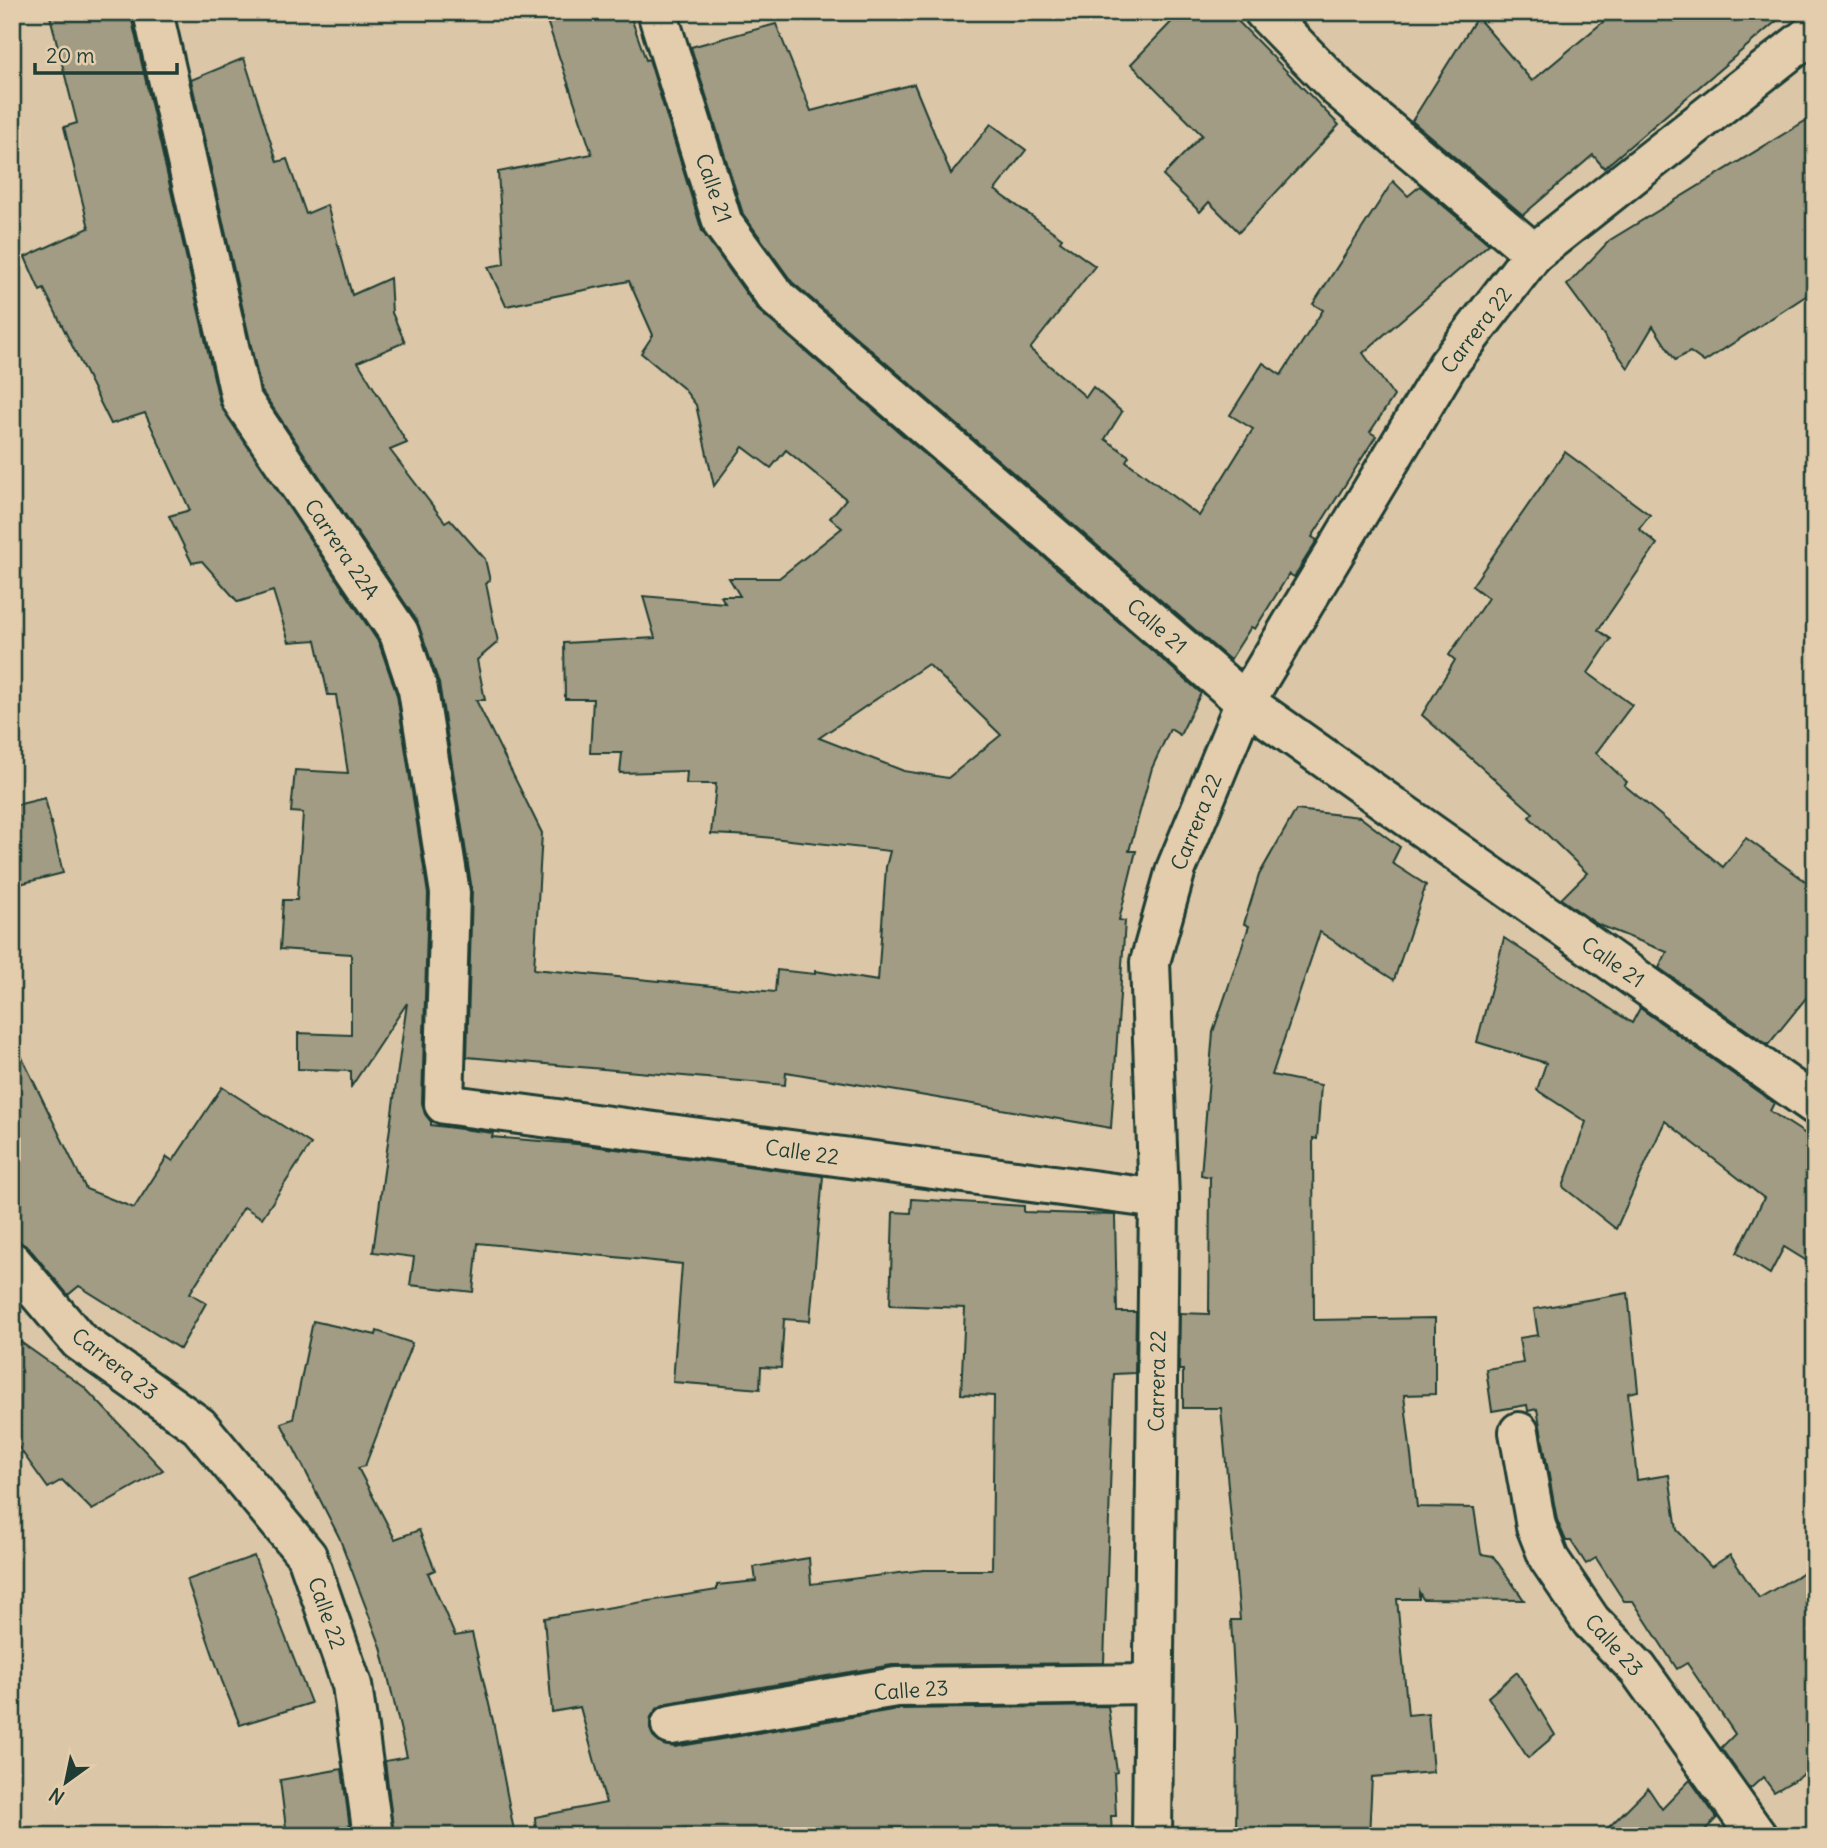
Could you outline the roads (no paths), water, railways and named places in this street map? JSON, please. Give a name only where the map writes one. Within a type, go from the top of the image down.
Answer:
[{"type":"street","name":"Carrera 22A","points":[[153,12],[242,399],[399,633],[418,690],[450,893],[444,1104]]},
{"type":"street","name":"Calle 21","points":[[657,12],[723,224],[776,297],[1245,702],[1815,1105]]},
{"type":"street","points":[[1264,12],[1339,89],[1534,253]]},
{"type":"street","name":"Carrera 22","points":[[1152,1836],[1159,1199],[1150,962],[1176,869],[1245,702],[1447,366],[1534,253],[1815,31]]},
{"type":"street","name":"Calle 22","points":[[444,1104],[1159,1199]]},
{"type":"street","name":"Carrera 23","points":[[12,1262],[79,1341],[199,1426]]},
{"type":"street","name":"Calle 22","points":[[199,1426],[307,1556],[352,1685],[373,1836]]},
{"type":"street","name":"Calle 23","points":[[1519,1432],[1536,1526],[1549,1559],[1591,1621],[1637,1669],[1757,1836]]},
{"type":"street","name":"Calle 23","points":[[671,1725],[896,1687],[1153,1684]]}]
